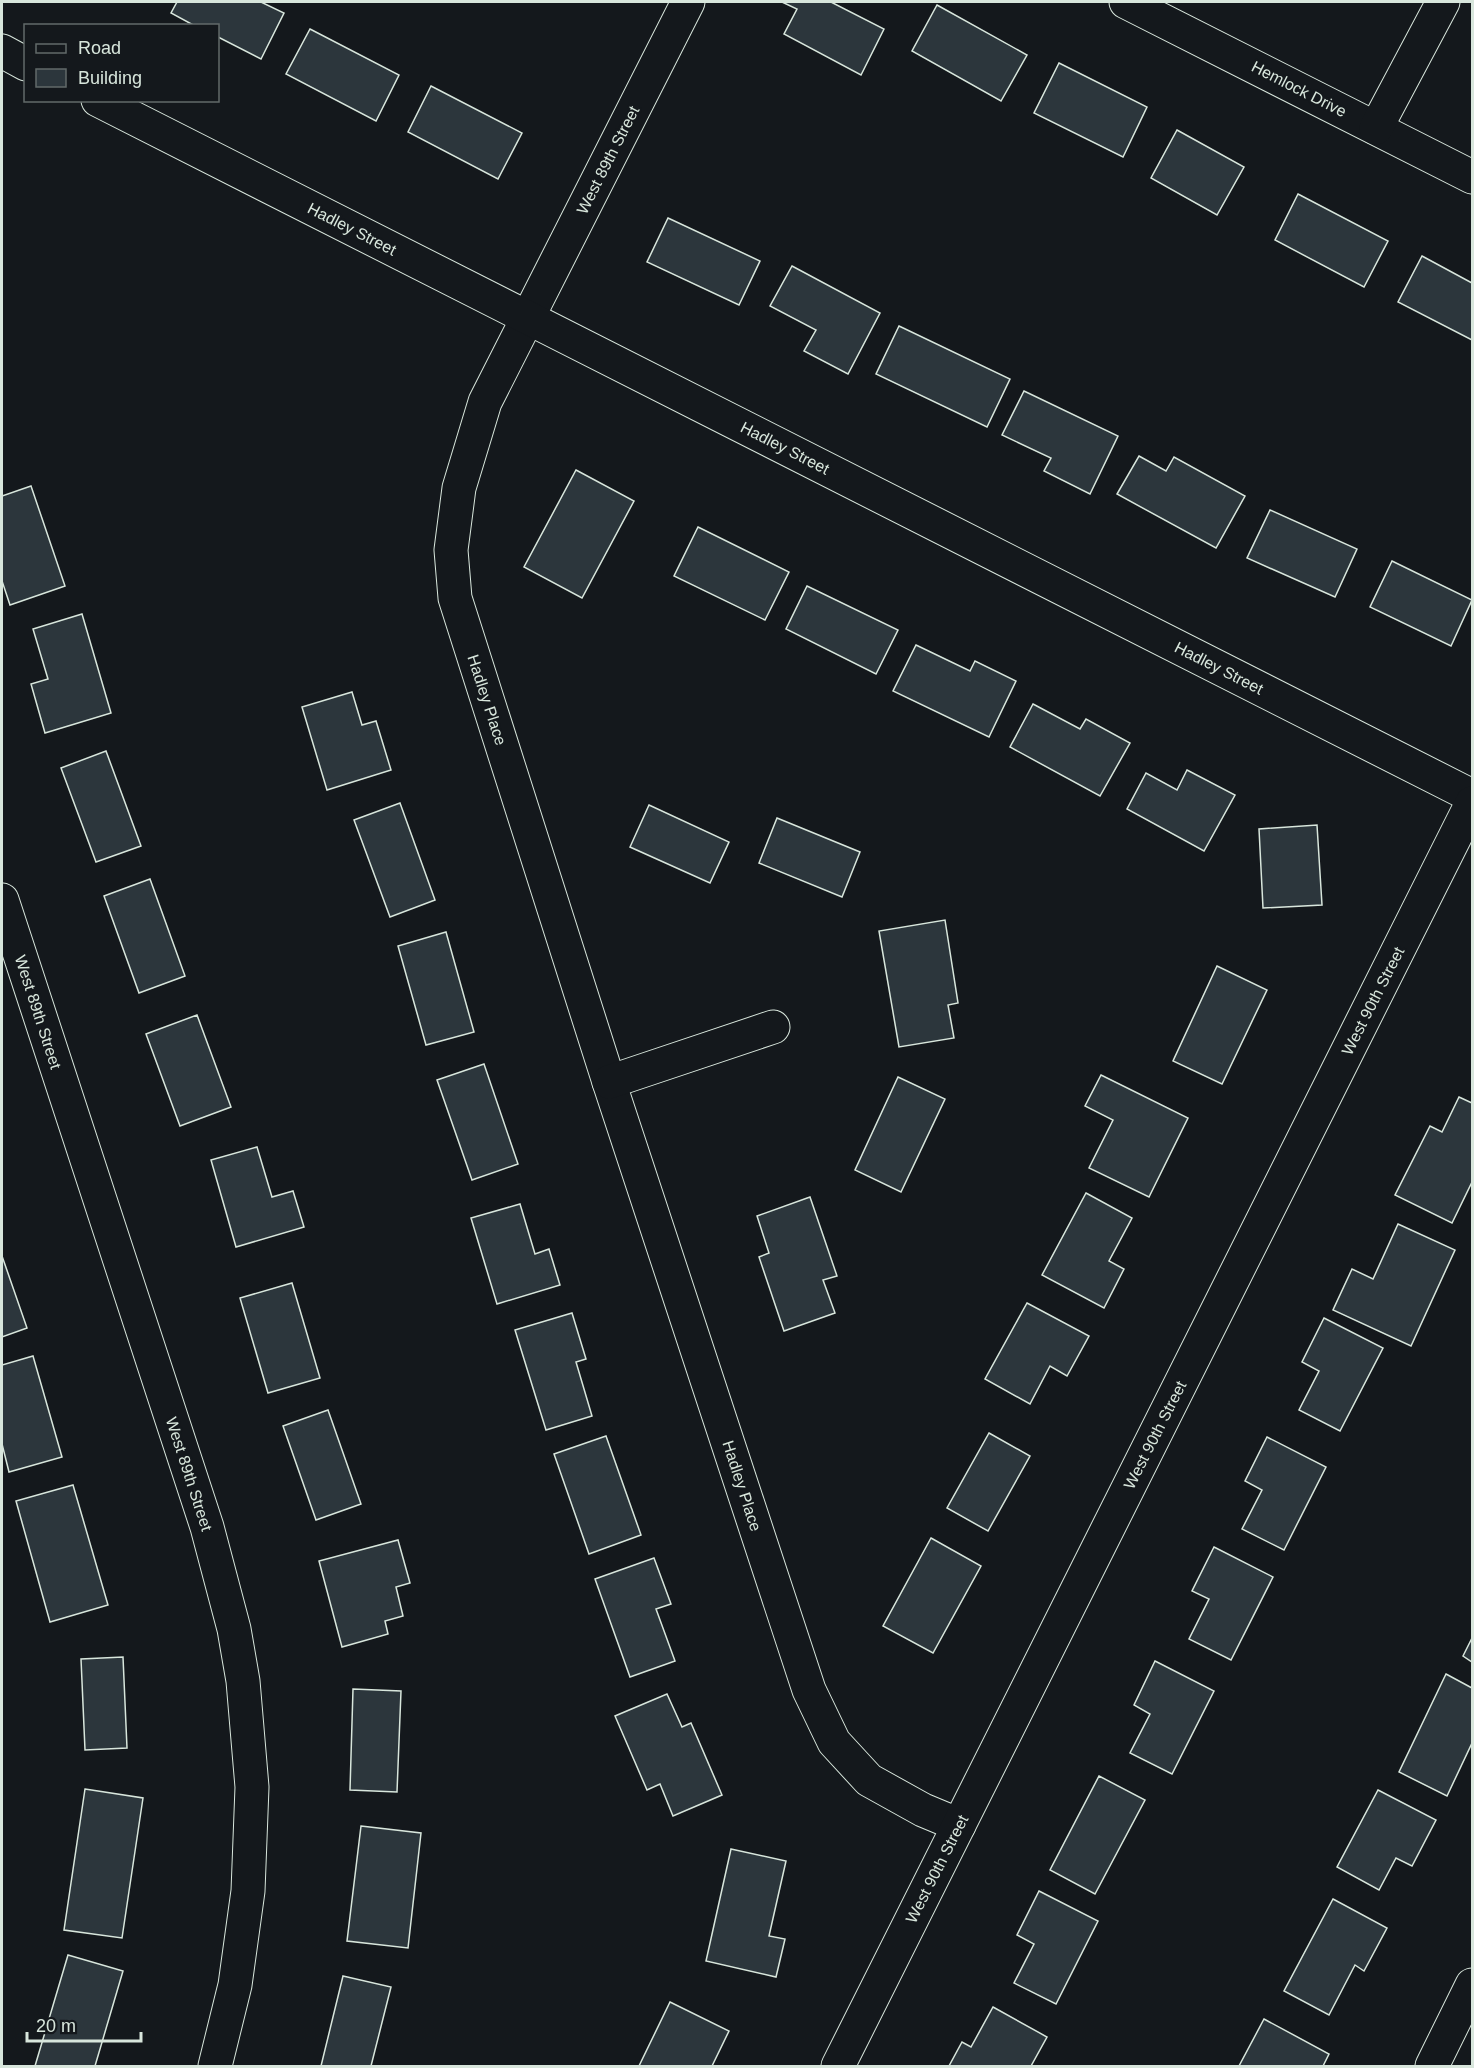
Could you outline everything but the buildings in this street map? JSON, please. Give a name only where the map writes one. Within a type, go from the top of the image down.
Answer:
[{"type":"street","name":"West 89th Street","points":[[528,318],[688,2]]},
{"type":"street","name":"Hemlock Drive","points":[[1126,2],[1473,177]]},
{"type":"street","points":[[1376,128],[1443,2]]},
{"type":"street","points":[[2,51],[24,63]]},
{"type":"street","name":"Hadley Street","points":[[102,102],[1473,796]]},
{"type":"street","name":"Hadley Place","points":[[528,318],[485,402],[459,488],[451,550],[455,598],[609,1082],[809,1690],[834,1742],[869,1780],[923,1810],[959,1825]]},
{"type":"street","name":"West 90th Street","points":[[838,2067],[1473,803]]},
{"type":"street","name":"West 89th Street","points":[[2,900],[207,1527],[243,1681],[252,1787],[248,1891],[235,1985],[215,2067]]},
{"type":"street","points":[[609,1082],[773,1027]]},
{"type":"street","points":[[1431,2067],[1473,1985]]}]
